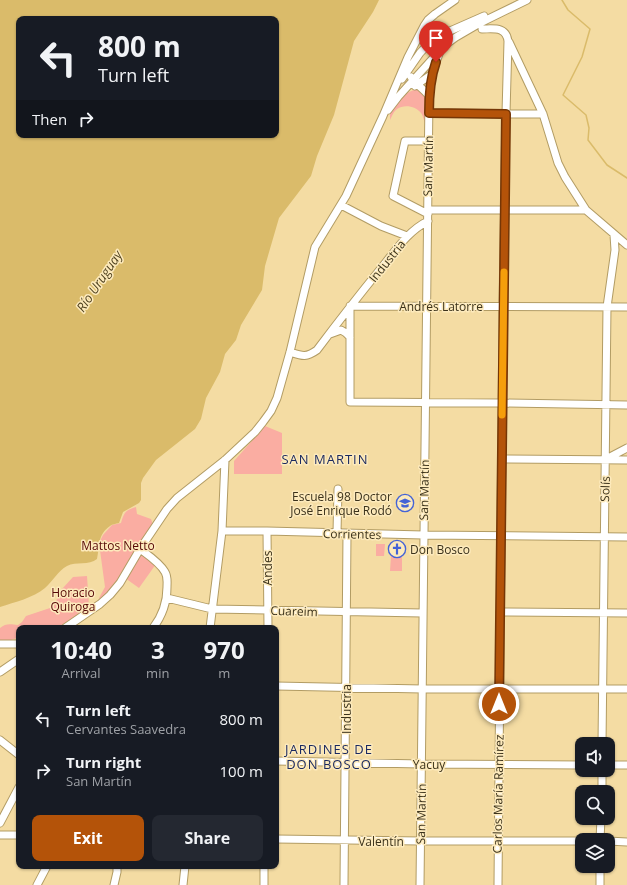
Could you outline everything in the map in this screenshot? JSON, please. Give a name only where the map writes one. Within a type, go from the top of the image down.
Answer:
[{"type":"street","points":[[395,95],[408,57],[428,20],[455,0]]},
{"type":"street","points":[[416,83],[440,51],[456,37],[466,30],[526,0]]},
{"type":"street","points":[[69,625],[100,604],[110,595],[120,583],[140,549],[167,509],[177,498],[225,460],[255,432],[271,411],[277,398],[290,352],[315,247],[341,205],[383,116],[408,69],[434,38],[516,2],[526,0]]},
{"type":"street","points":[[482,29],[501,30],[506,33],[543,114],[558,163],[569,183],[586,210],[627,245]]},
{"type":"street","name":"Carlos María Ramírez","points":[[498,885],[503,306],[508,40]]},
{"type":"street","name":"San Martín","points":[[420,885],[429,96],[432,74],[440,51]]},
{"type":"street","points":[[408,57],[408,69],[416,83],[429,96]]},
{"type":"street","points":[[395,95],[432,74]]},
{"type":"street","points":[[429,113],[543,114]]},
{"type":"street","points":[[429,141],[405,141],[393,196],[428,215],[505,211],[586,210]]},
{"type":"street","points":[[341,205],[381,226],[407,236]]},
{"type":"street","name":"Industria","points":[[290,352],[302,356],[310,355],[317,350],[350,306],[407,236],[419,226],[428,215]]},
{"type":"street","name":"Solís","points":[[602,737],[607,307],[614,250],[614,234]]},
{"type":"street","points":[[350,306],[350,402],[627,405]]},
{"type":"street","name":"Andrés Latorre","points":[[350,306],[627,307]]},
{"type":"street","points":[[330,334],[341,330],[350,337]]},
{"type":"street","points":[[606,460],[627,448]]},
{"type":"street","points":[[502,459],[627,460]]},
{"type":"street","points":[[210,625],[222,532],[225,460]]},
{"type":"street","points":[[337,533],[338,489]]},
{"type":"street","name":"Corrientes","points":[[222,532],[267,531],[347,534],[627,537]]},
{"type":"street","name":"Andes","points":[[267,531],[268,625]]},
{"type":"street","name":"Industria","points":[[344,885],[347,534]]},
{"type":"street","points":[[140,549],[161,566],[167,578],[167,598],[160,620],[156,625]]},
{"type":"street","name":"Cuareim","points":[[167,598],[212,609],[422,613]]},
{"type":"street","points":[[500,612],[627,613]]},
{"type":"street","points":[[0,644],[16,644]]},
{"type":"street","points":[[0,672],[16,661]]},
{"type":"street","points":[[279,686],[422,689],[627,689]]},
{"type":"street","points":[[0,740],[16,753]]},
{"type":"street","name":"Yacuy","points":[[279,762],[575,765]]},
{"type":"street","points":[[615,765],[627,765]]},
{"type":"street","points":[[0,824],[16,793]]},
{"type":"street","points":[[0,835],[16,835]]},
{"type":"street","name":"Valentín","points":[[279,840],[575,841]]},
{"type":"street","points":[[615,841],[627,842]]},
{"type":"street","points":[[37,885],[45,869]]},
{"type":"street","points":[[114,885],[116,869]]},
{"type":"street","points":[[184,883],[185,869]]},
{"type":"street","points":[[264,869],[264,885]]},
{"type":"street","points":[[600,873],[600,885]]},
{"type":"green space","points":[[418,89],[426,96],[427,128],[421,113],[410,106],[400,107],[397,109],[390,120],[390,113],[401,98],[409,92]]},
{"type":"green space","points":[[265,426],[282,433],[282,474],[234,474],[234,461]]},
{"type":"green space","name":"Mattos Netto","points":[[136,507],[137,514],[151,519],[153,525],[112,589],[101,600],[99,598],[105,587],[99,543],[103,535],[112,525],[121,523],[126,512]]},
{"type":"green space","points":[[376,544],[385,544],[384,556],[376,556]]},
{"type":"green space","points":[[142,554],[156,564],[139,588],[125,578]]},
{"type":"green space","points":[[391,556],[402,556],[402,571],[390,571]]},
{"type":"green space","name":"Horacio Quiroga","points":[[87,576],[89,607],[62,625],[18,625],[26,616],[53,607],[62,589],[73,577]]},
{"type":"green space","name":"Horacio Quiroga","points":[[8,624],[18,625],[16,625],[16,638],[9,641],[0,640],[0,628]]},
{"type":"water","name":"Río Uruguay","points":[[0,0],[379,0],[354,41],[334,115],[317,156],[311,176],[279,218],[265,266],[262,290],[241,325],[236,340],[225,354],[220,372],[206,398],[201,419],[195,429],[156,460],[141,483],[141,500],[139,503],[123,512],[119,523],[111,525],[103,533],[97,559],[90,562],[67,566],[45,588],[24,599],[0,607]]},
{"type":"waterway","points":[[562,0],[568,10],[590,29],[582,57],[563,95],[586,115],[589,128],[588,140],[607,165],[627,178]]},
{"type":"slow traffic","points":[[502,415],[504,272]]},
{"type":"place","name":"Escuela 98 Doctor José Enrique Rodó","points":[[405,503]]},
{"type":"place","name":"Don Bosco","points":[[397,549]]},
{"type":"district","name":"SAN MARTIN","points":[[325,459]]},
{"type":"district","name":"JARDINES DE DON BOSCO","points":[[329,756]]},
{"type":"route","points":[[436,62],[432,74],[429,96],[429,113],[506,114],[499,704]]}]
